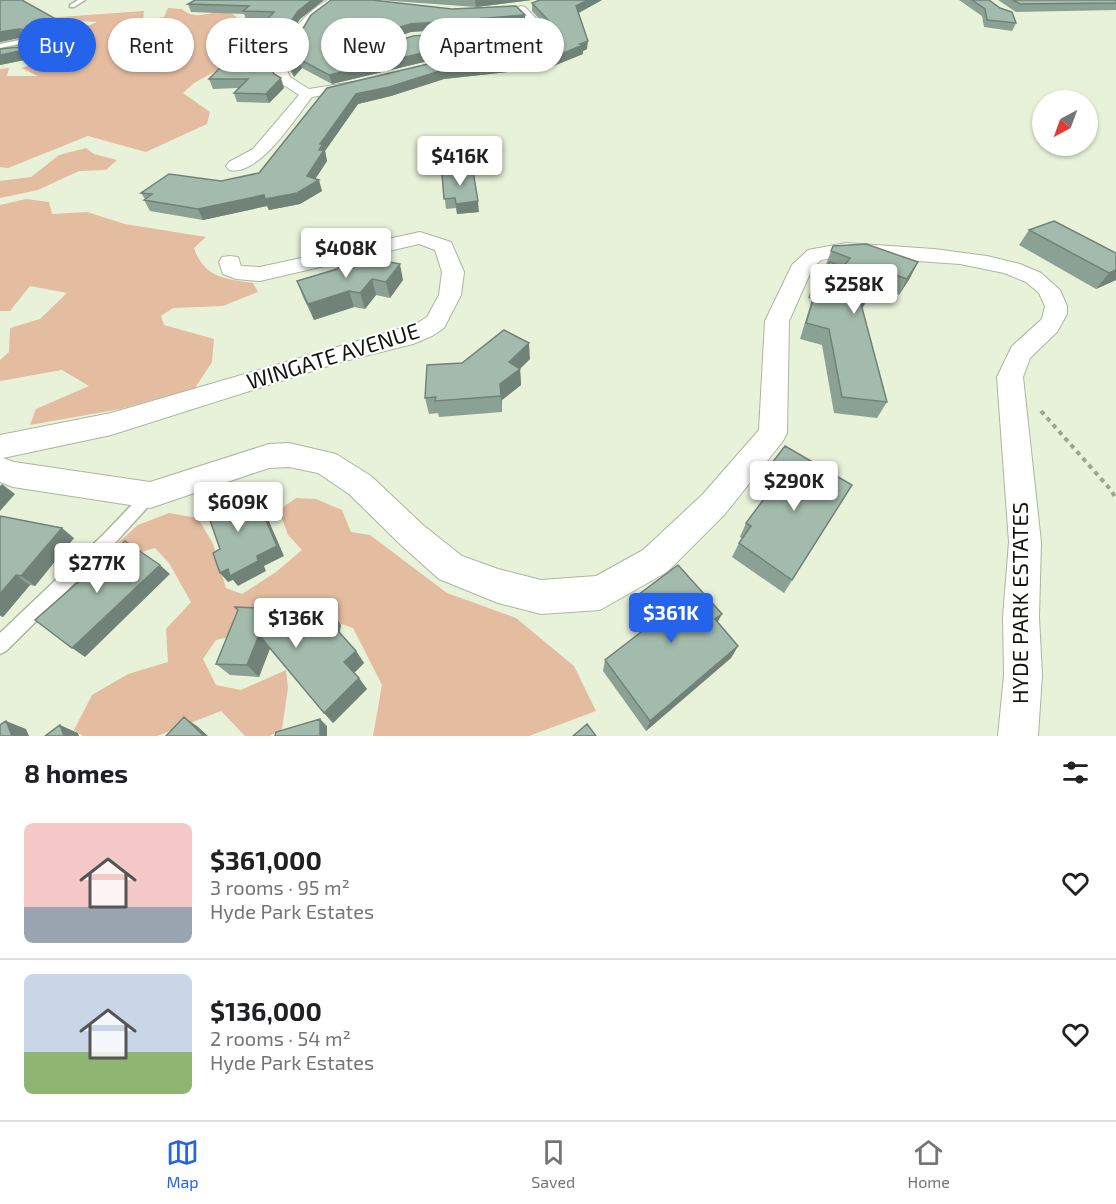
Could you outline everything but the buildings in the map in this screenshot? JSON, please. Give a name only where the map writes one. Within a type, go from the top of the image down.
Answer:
[{"type":"street","points":[[336,0],[318,9],[303,22],[278,67],[284,79],[307,94],[349,88],[376,80]]},
{"type":"street","points":[[522,9],[527,18]]},
{"type":"street","points":[[235,166],[259,153],[307,94]]},
{"type":"street","name":"WINGATE AVENUE","points":[[0,447],[111,424],[338,354],[404,338],[436,322],[450,295],[453,272],[444,246],[420,238],[260,274],[236,272],[231,268],[230,262]]},
{"type":"street","name":"HYDE PARK ESTATES","points":[[150,495],[269,456],[289,455],[326,463],[360,485],[412,535],[451,568],[498,586],[541,597],[600,593],[655,561],[714,504],[773,433],[777,321],[803,265],[810,258],[818,254],[844,249],[976,259],[1009,267],[1034,279],[1046,288],[1053,296],[1056,310],[1054,319],[1021,352],[1010,376],[1025,542],[1021,626],[1023,675],[1018,736]]},
{"type":"street","points":[[0,469],[13,474],[150,495]]},
{"type":"lane","points":[[72,6],[82,0]]},
{"type":"lane","points":[[0,46],[18,42]]},
{"type":"lane","points":[[0,645],[109,539],[150,495]]},
{"type":"path","points":[[1039,409],[1111,490],[1116,499]]},
{"type":"shaded area","points":[[168,8],[182,9],[192,15],[227,12],[238,18],[206,18],[206,72],[214,72],[194,83],[183,93],[210,112],[207,124],[146,152],[88,136],[8,168],[0,167],[0,69],[9,68],[7,76],[38,76],[30,72],[96,72],[96,18],[46,18],[144,11],[143,18],[108,18],[108,72],[194,72],[194,18],[159,18],[164,17]]},
{"type":"shaded area","points":[[18,20],[18,24],[4,21]]},
{"type":"shaded area","points":[[86,148],[94,154],[117,160],[106,170],[79,171],[38,190],[0,198],[0,181],[31,177],[59,155]]},
{"type":"shaded area","points":[[26,199],[49,202],[52,214],[87,212],[125,224],[206,237],[194,248],[204,266],[225,278],[253,283],[258,292],[223,306],[173,308],[161,316],[164,325],[214,339],[212,362],[195,388],[120,409],[30,425],[36,409],[89,386],[62,370],[0,381],[0,360],[9,352],[10,328],[40,319],[67,293],[30,286],[10,311],[0,311],[0,205]]},
{"type":"shaded area","points":[[296,498],[316,499],[342,510],[351,532],[370,535],[447,593],[516,618],[574,666],[596,711],[529,736],[373,736],[382,685],[353,628],[304,611],[265,629],[216,640],[203,659],[216,685],[241,690],[286,670],[288,688],[282,729],[270,736],[245,736],[221,711],[157,736],[83,736],[74,730],[92,695],[128,674],[168,662],[166,629],[191,602],[169,563],[155,548],[115,560],[111,549],[138,525],[169,513],[198,518],[213,544],[226,588],[242,594],[276,572],[302,550],[288,535],[279,510]]}]
